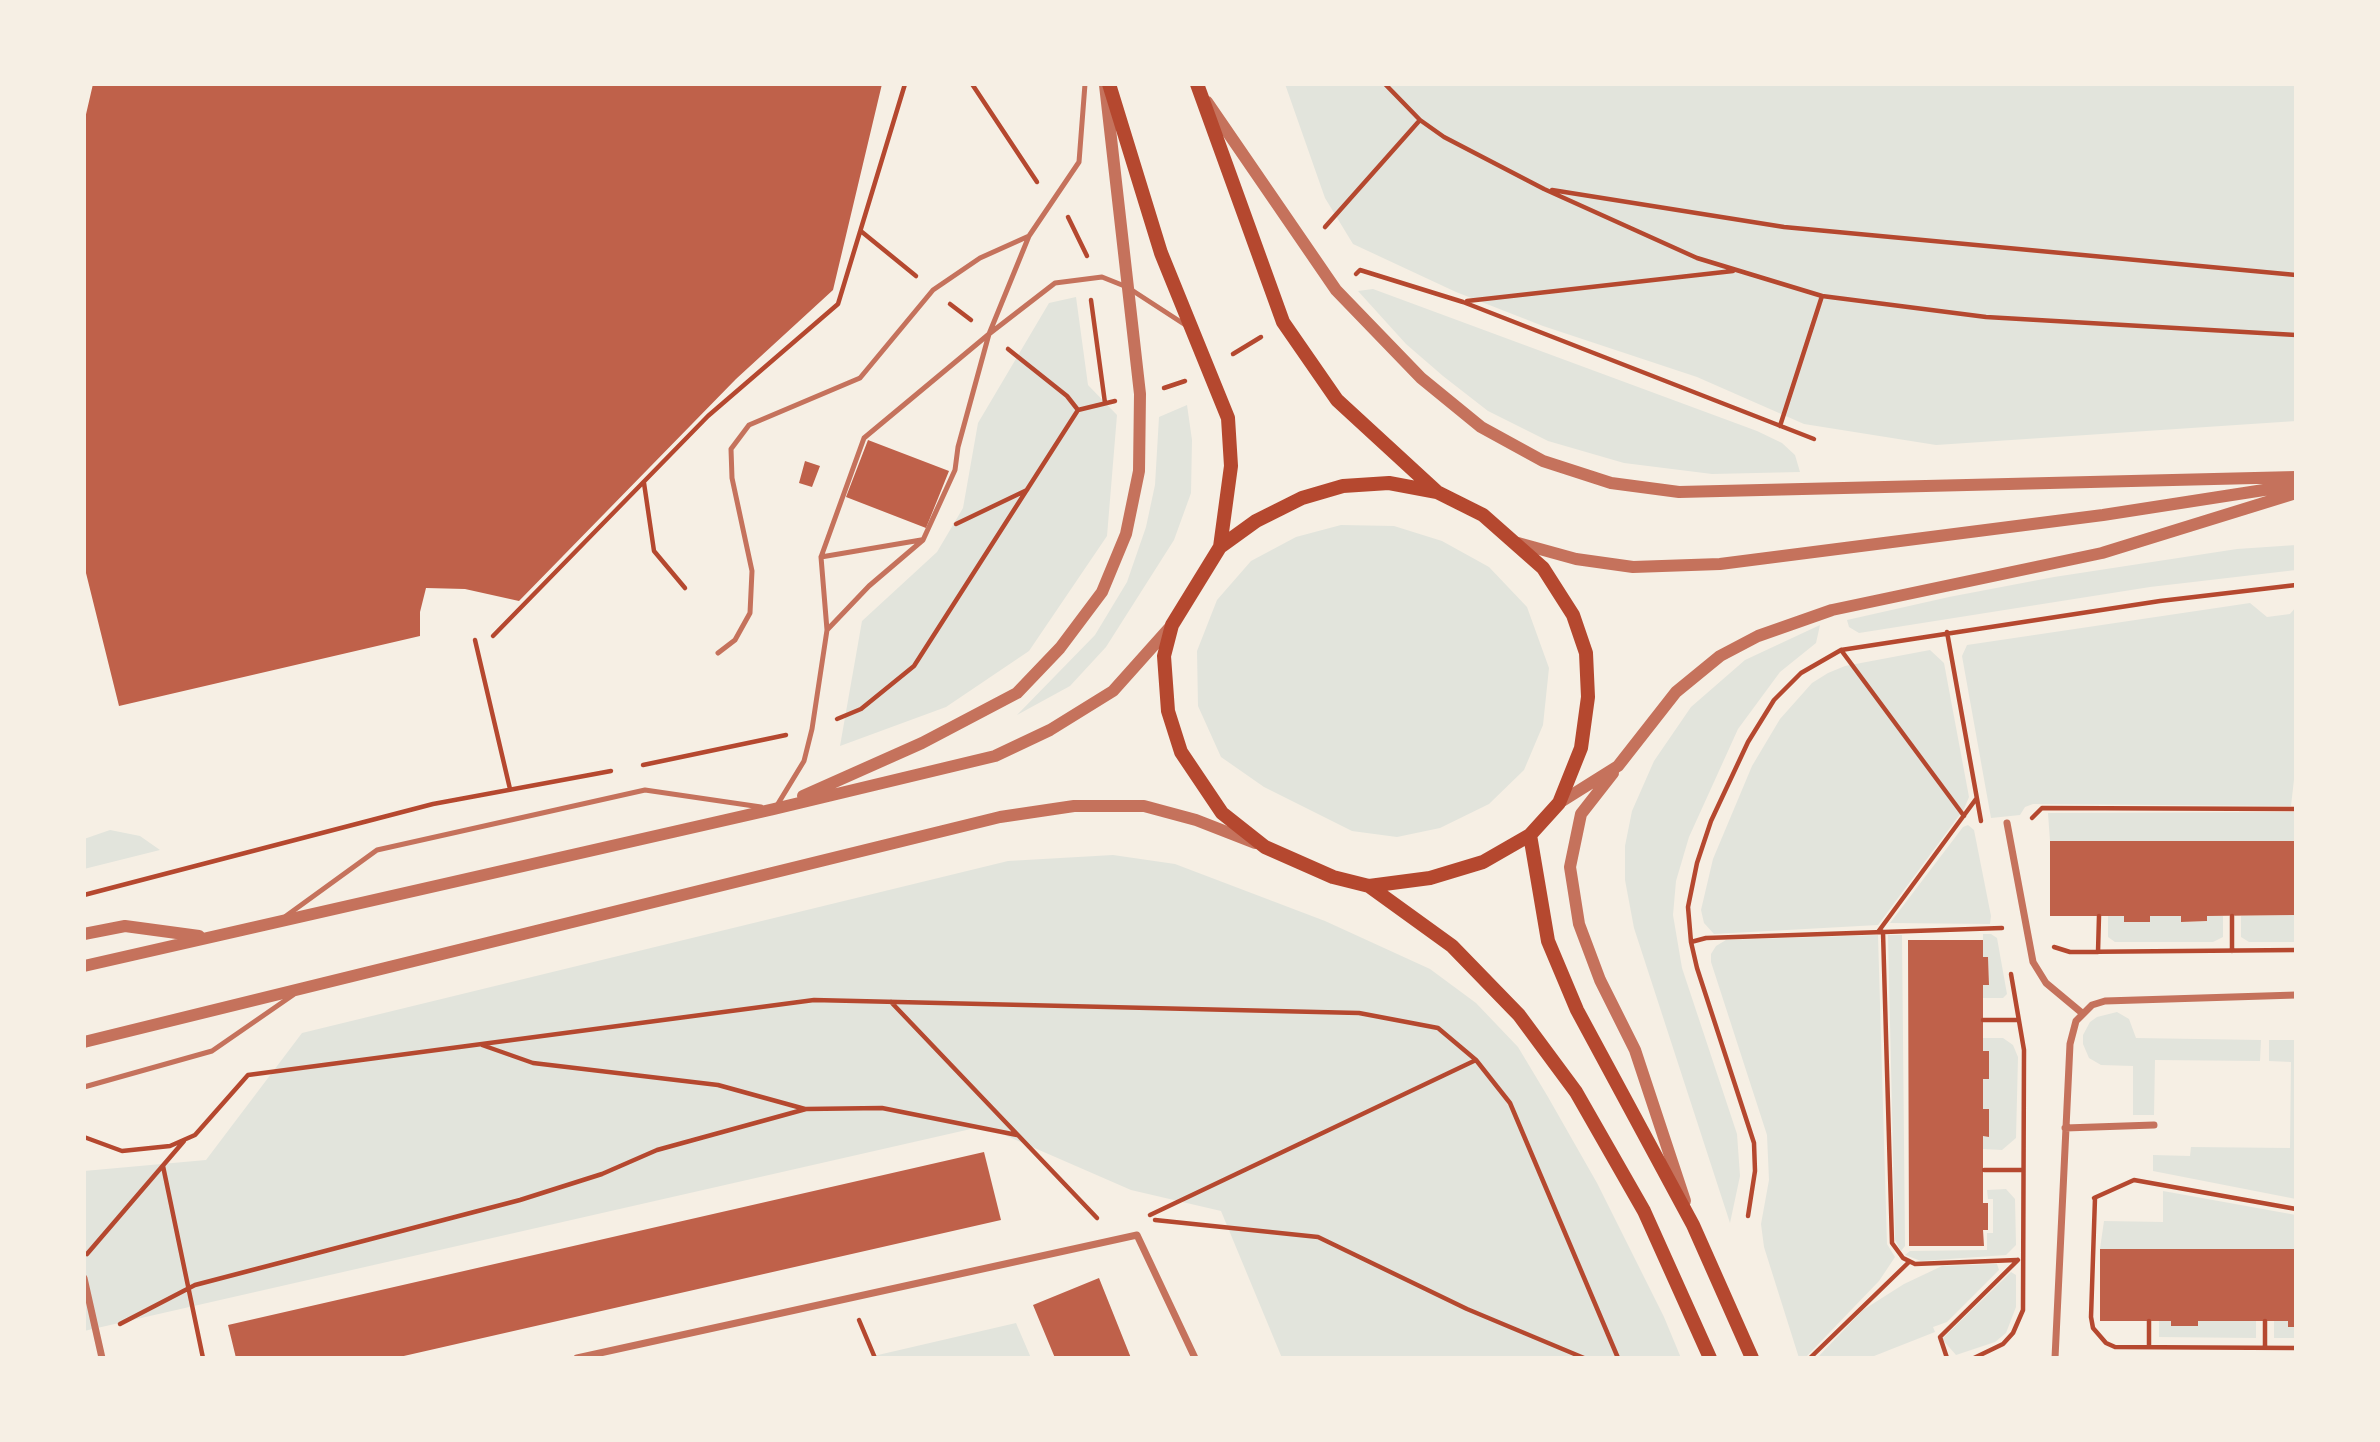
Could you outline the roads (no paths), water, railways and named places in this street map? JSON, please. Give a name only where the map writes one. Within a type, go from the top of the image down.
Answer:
[{"type":"main road","points":[[1107,84],[1161,253],[1228,418],[1231,466],[1220,547],[1172,625],[1164,656],[1168,711],[1181,751],[1222,813],[1265,847],[1334,877],[1369,886],[1452,946],[1519,1015],[1576,1092],[1644,1211],[1710,1358]]},
{"type":"main road","points":[[1197,86],[1283,322],[1337,400],[1437,492],[1483,516],[1518,543],[1543,568],[1573,615],[1586,653],[1588,697],[1581,748],[1559,803],[1530,835],[1470,866],[1430,878],[1369,886]]},
{"type":"main road","points":[[1220,547],[1268,515],[1302,498],[1343,486],[1389,483],[1437,492]]},
{"type":"main road","points":[[1530,835],[1548,941],[1577,1010],[1692,1224],[1752,1358]]},
{"type":"street","points":[[774,809],[922,743],[1017,693],[1060,648],[1102,592],[1126,534],[1139,471],[1140,394],[1107,84]]},
{"type":"street","points":[[1197,86],[1336,290],[1421,378],[1482,427],[1543,461],[1611,484],[1679,492],[2296,477]]},
{"type":"street","points":[[1518,543],[1576,559],[1633,566],[1720,564],[2103,515],[2296,485]]},
{"type":"street","points":[[1692,1224],[1635,1050],[1600,980],[1579,924],[1570,867],[1581,814],[1676,692],[1720,656],[1758,636],[1832,610],[2102,552],[2296,493]]},
{"type":"street","points":[[84,966],[995,756],[1050,730],[1113,691],[1172,625]]},
{"type":"street","points":[[1559,803],[1618,766]]},
{"type":"street","points":[[84,1042],[999,817],[1062,808],[1144,806],[1196,820],[1265,847]]},
{"type":"street","points":[[2007,823],[2025,928],[2039,974],[2082,1013]]},
{"type":"street","points":[[84,934],[125,926],[210,937]]},
{"type":"street","points":[[2055,1358],[2071,1031],[2082,1013],[2105,1001],[2296,995]]},
{"type":"street","points":[[2066,1128],[2154,1125]]},
{"type":"street","points":[[578,1358],[1137,1235],[1195,1358]]},
{"type":"street","points":[[84,1278],[102,1358]]},
{"type":"lane","points":[[827,630],[869,586],[923,540],[955,470],[958,447],[989,334],[1029,236],[1079,162],[1085,84]]},
{"type":"lane","points":[[718,653],[735,640],[750,613],[752,571],[732,478],[731,449],[749,425],[860,378],[933,290],[980,258],[1029,236]]},
{"type":"lane","points":[[278,922],[377,850],[390,847],[645,790],[774,809],[794,780],[812,729],[827,630],[821,557],[864,438],[989,334],[1055,284],[1102,277],[1127,287],[1194,331]]},
{"type":"lane","points":[[821,557],[923,540]]},
{"type":"lane","points":[[84,1087],[212,1051],[305,987]]}]
